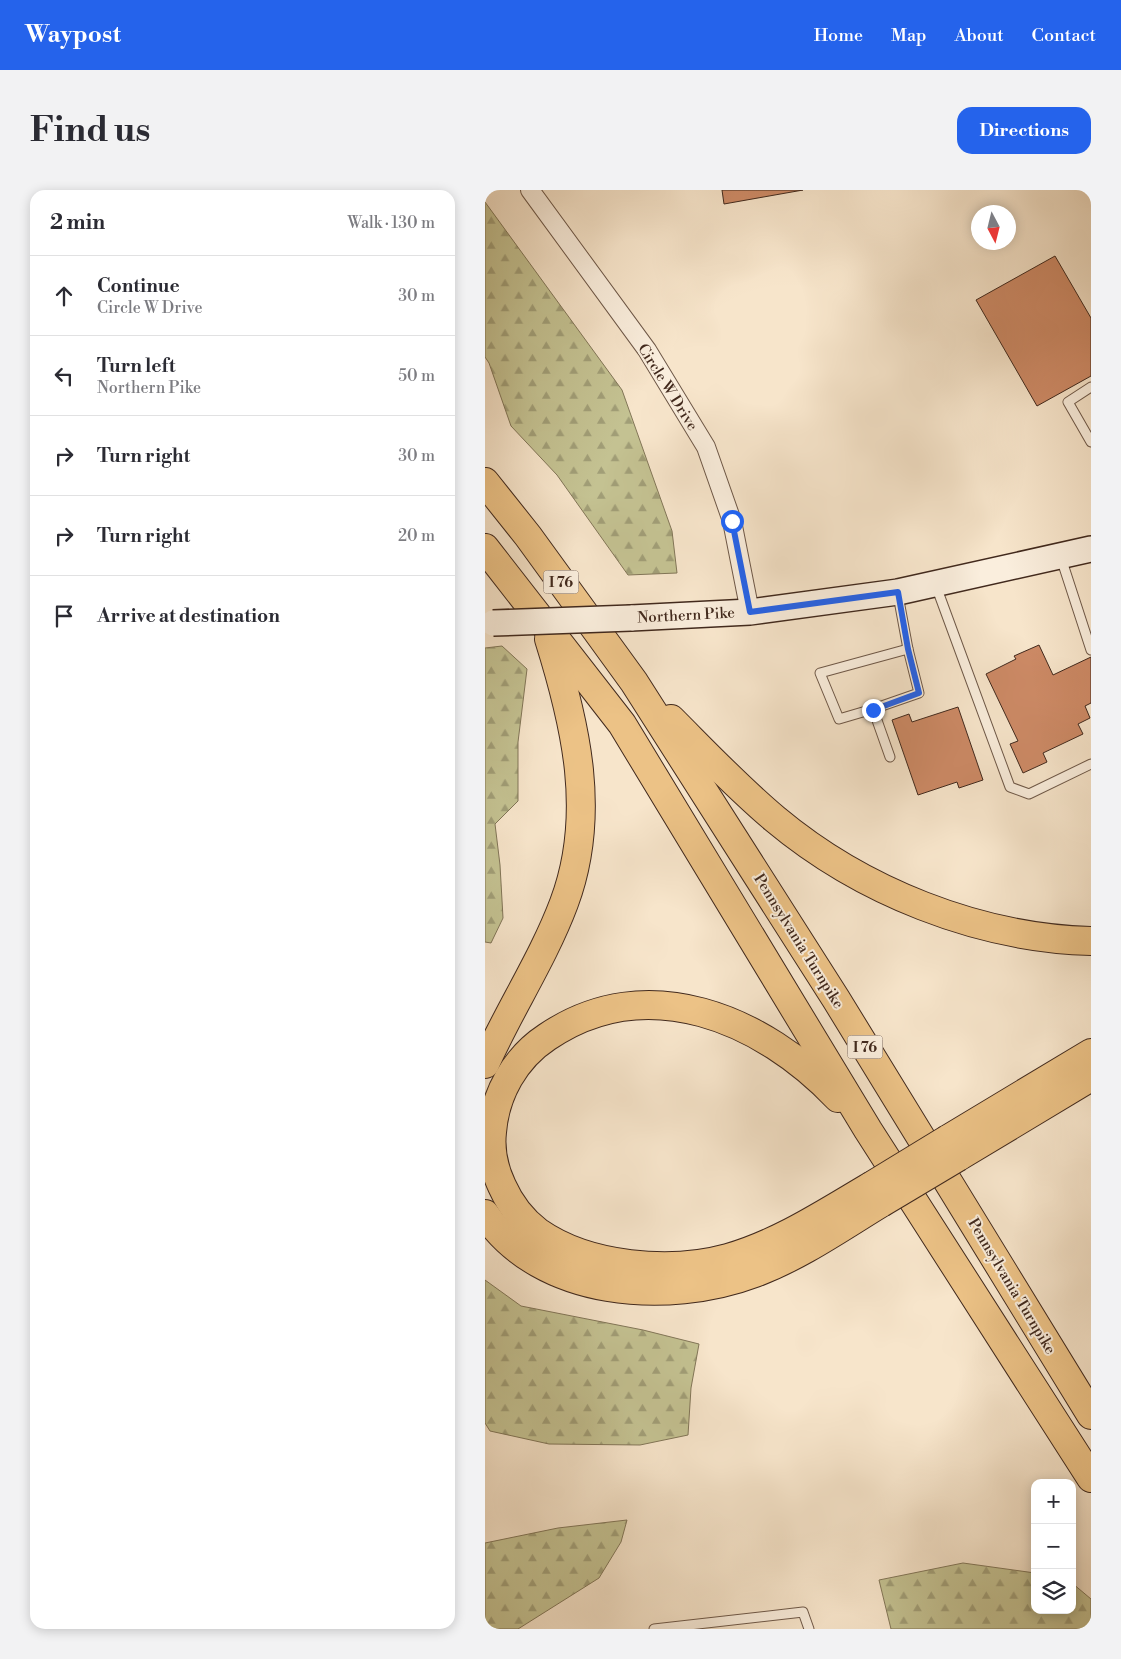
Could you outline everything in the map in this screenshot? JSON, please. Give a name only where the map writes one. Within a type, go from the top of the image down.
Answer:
[{"type":"highway","name":"Pennsylvania Turnpike","points":[[485,482],[528,536],[634,682],[836,999],[1091,1415]]},
{"type":"highway","name":"I 76","points":[[485,548],[622,724],[868,1130],[1091,1478]]},
{"type":"highway","points":[[485,1064],[550,935],[564,903],[573,875],[578,849],[581,797],[576,741],[563,684],[545,623]]},
{"type":"highway","points":[[634,682],[749,796],[802,839],[857,874],[911,901],[969,921],[1024,934],[1091,940]]},
{"type":"highway","points":[[868,1130],[807,1068],[763,1038],[723,1019],[700,1012],[640,1004],[612,1008],[587,1015],[554,1032],[527,1053],[507,1080],[500,1096],[492,1132],[492,1148],[499,1179],[505,1193],[523,1219],[553,1241],[594,1257],[636,1264],[682,1265],[702,1263],[747,1252],[876,1194],[953,1148],[1091,1077]]},
{"type":"highway","points":[[953,1148],[1091,1053]]},
{"type":"highway","points":[[485,1214],[510,1243],[548,1268],[579,1280],[612,1288],[659,1292],[707,1287],[755,1273],[802,1251],[876,1194]]},
{"type":"main road","name":"Northern Pike","points":[[489,623],[750,612],[898,592],[1091,549]]},
{"type":"street","name":"Circle W Drive","points":[[530,190],[647,350],[705,447],[732,521],[750,612]]},
{"type":"lane","points":[[1091,387],[1068,402],[1091,442]]},
{"type":"lane","points":[[1061,556],[1091,650]]},
{"type":"lane","points":[[935,584],[1010,788],[1029,794],[1091,764]]},
{"type":"lane","points":[[898,592],[908,649],[919,693],[873,710],[839,719],[820,673],[908,649]]},
{"type":"lane","points":[[873,710],[890,757]]},
{"type":"lane","points":[[654,1629],[803,1612],[809,1629]]},
{"type":"green space","points":[[485,202],[622,390],[672,531],[677,573],[628,575],[557,475],[511,426],[489,363],[485,357]]},
{"type":"green space","points":[[502,646],[527,669],[518,742],[518,801],[495,824],[500,865],[503,918],[491,943],[485,942],[485,648]]},
{"type":"green space","points":[[485,1280],[521,1306],[643,1330],[699,1344],[691,1388],[688,1435],[640,1445],[549,1444],[490,1431],[485,1423]]},
{"type":"green space","points":[[627,1520],[621,1542],[599,1578],[518,1629],[485,1629],[485,1543],[558,1528]]},
{"type":"green space","points":[[963,1563],[1031,1572],[1031,1614],[1076,1614],[1076,1586],[1091,1599],[1091,1629],[891,1629],[879,1580]]},
{"type":"building","points":[[722,190],[803,190],[724,204]]},
{"type":"building","points":[[1055,256],[1091,318],[1091,376],[1037,406],[976,300]]},
{"type":"building","points":[[1039,645],[1053,675],[1091,657],[1091,703],[1085,706],[1090,718],[1078,724],[1083,734],[1043,753],[1047,762],[1023,773],[1010,744],[1018,741],[986,674],[1016,659],[1014,656]]},
{"type":"building","points":[[958,707],[983,780],[959,788],[957,782],[918,795],[892,720],[909,714],[912,722]]},
{"type":"route","points":[[732,521],[750,612],[898,592],[908,649],[919,693],[873,710]]}]
